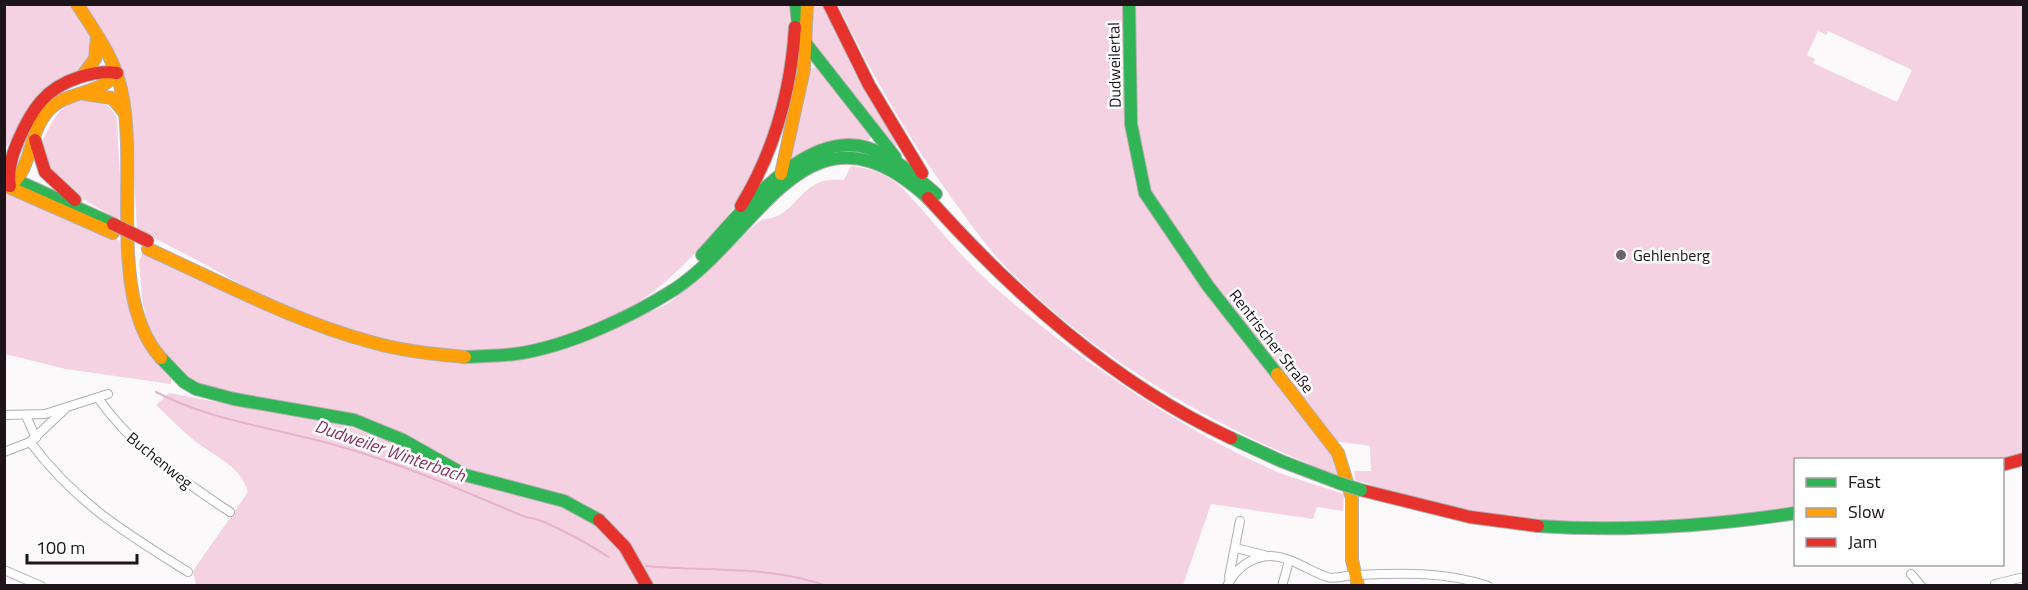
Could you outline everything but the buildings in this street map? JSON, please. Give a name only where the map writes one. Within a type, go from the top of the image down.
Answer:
[{"type":"main road","points":[[77,4],[117,72],[125,113],[130,256],[135,303],[148,342],[172,372],[200,390],[337,415],[414,446],[438,462],[469,476],[577,507],[607,526],[620,540],[647,585]]},
{"type":"main road","points":[[796,4],[798,27],[807,45],[897,159],[1032,303],[1173,408],[1260,453],[1361,490],[1463,517],[1558,528],[1664,530],[1718,526],[1794,513]]},
{"type":"main road","points":[[729,225],[761,174],[779,127],[791,70],[796,4]]},
{"type":"main road","points":[[765,201],[781,174],[797,117],[807,45],[807,4]]},
{"type":"main road","points":[[829,4],[869,85],[932,196]]},
{"type":"main road","name":"Dudweilertal","points":[[1129,4],[1131,124]]},
{"type":"main road","points":[[82,76],[95,59],[97,35]]},
{"type":"main road","points":[[9,181],[16,145],[29,113],[42,96],[60,83],[101,71],[117,72]]},
{"type":"main road","points":[[9,181],[48,110],[60,101],[110,83],[117,72]]},
{"type":"main road","points":[[78,95],[107,96],[125,113]]},
{"type":"main road","name":"Rentrischer Straße","points":[[1131,124],[1140,178],[1150,203],[1208,286],[1338,453],[1352,498],[1352,560],[1357,580]]},
{"type":"main road","points":[[35,135],[38,156],[45,172],[71,198],[113,228]]},
{"type":"main road","points":[[4,157],[16,145]]},
{"type":"main road","points":[[642,306],[691,266],[781,174],[814,152],[835,146],[870,148],[897,159]]},
{"type":"main road","points":[[9,181],[113,228],[253,296],[357,338],[400,350],[455,356],[487,356],[538,349],[584,335],[642,306],[684,282],[765,201],[809,167],[843,156],[870,159],[889,167],[932,196]]},
{"type":"main road","points":[[9,181],[99,216]]},
{"type":"main road","points":[[2004,464],[2024,459]]},
{"type":"street","points":[[4,416],[26,416],[65,410],[108,394]]},
{"type":"street","name":"Buchenweg","points":[[98,398],[118,423],[158,462],[230,512]]},
{"type":"street","points":[[4,452],[33,440],[65,410]]},
{"type":"street","points":[[26,416],[33,440],[60,478],[94,511],[188,572]]},
{"type":"street","points":[[1228,584],[1240,521]]},
{"type":"street","points":[[1236,548],[1289,561],[1329,578],[1338,585]]},
{"type":"street","points":[[1228,584],[1244,564],[1270,556]]},
{"type":"street","points":[[1282,585],[1289,561]]},
{"type":"street","points":[[4,570],[41,585]]},
{"type":"street","points":[[1329,578],[1357,580],[1426,573],[1488,585]]},
{"type":"street","points":[[1911,574],[1921,585]]},
{"type":"street","points":[[1995,584],[2024,577]]},
{"type":"shaded area","points":[[5,5],[71,5],[90,37],[92,54],[83,70],[48,86],[38,94],[28,107],[5,149]]},
{"type":"shaded area","points":[[81,5],[790,5],[786,72],[771,140],[753,180],[731,212],[701,247],[653,292],[589,327],[535,344],[480,352],[452,351],[404,344],[320,321],[261,296],[137,229],[130,107]]},
{"type":"shaded area","points":[[811,5],[824,5],[853,69],[898,145],[894,147],[812,42]]},
{"type":"shaded area","points":[[838,5],[2023,5],[2023,454],[2004,459],[1794,458],[1794,508],[1714,517],[1632,522],[1550,521],[1469,512],[1440,506],[1355,480],[1354,471],[1371,471],[1370,446],[1326,440],[1335,458],[1338,476],[1246,435],[1157,386],[1115,359],[1036,296],[994,254],[936,177],[877,80]],"holes":[[[1818,31],[1826,35],[1828,31],[1912,70],[1897,102],[1813,63],[1815,59],[1807,55]]]},
{"type":"shaded area","points":[[817,67],[872,136],[867,142],[832,140],[788,159],[809,69]]},
{"type":"shaded area","points":[[83,100],[108,106],[117,119],[122,216],[118,220],[71,191],[50,171],[44,161],[42,144],[55,117],[66,106]]},
{"type":"shaded area","points":[[851,166],[876,172],[899,185],[992,285],[1055,337],[1091,363],[1164,412],[1239,454],[1275,471],[1344,494],[1343,511],[1317,507],[1313,519],[1211,504],[1183,585],[654,585],[636,555],[615,528],[590,507],[575,499],[558,493],[480,476],[417,441],[214,391],[187,378],[154,339],[146,320],[139,262],[143,252],[262,309],[320,333],[378,351],[438,361],[498,361],[561,349],[667,304],[707,272],[756,224],[784,212],[804,192],[820,182],[844,180]]},
{"type":"shaded area","points":[[5,192],[123,242],[129,299],[138,332],[146,348],[171,378],[171,384],[66,369],[5,354]]},
{"type":"shaded area","points":[[169,393],[347,426],[397,444],[447,474],[569,510],[599,527],[613,540],[640,585],[196,585],[193,571],[248,492],[245,483],[234,470],[193,440],[156,405]]},
{"type":"waterway","name":"Dudweiler Winterbach","points":[[156,392],[211,414],[335,445],[389,462],[544,522],[608,557]]},
{"type":"waterway","name":"Dudweiler Winterbach","points":[[646,566],[761,572],[806,579],[827,586]]},
{"type":"traffic: fast","points":[[796,4],[798,27],[807,45],[895,157]]},
{"type":"traffic: fast","points":[[1129,4],[1131,124],[1145,193],[1208,286],[1277,374]]},
{"type":"traffic: fast","points":[[702,255],[754,198],[775,179],[821,151],[844,145],[868,148],[878,152],[896,162],[936,194]]},
{"type":"traffic: fast","points":[[465,357],[515,354],[556,345],[639,310],[675,289],[706,264],[761,206],[789,181],[818,163],[850,158],[886,168],[928,198]]},
{"type":"traffic: fast","points":[[11,178],[113,224]]},
{"type":"traffic: fast","points":[[161,358],[184,382],[196,389],[234,399],[354,420],[403,440],[465,475],[564,501],[599,520]]},
{"type":"traffic: fast","points":[[1231,438],[1281,461],[1339,483]]},
{"type":"traffic: fast","points":[[1339,483],[1361,490]]},
{"type":"traffic: fast","points":[[1538,526],[1667,527],[1794,513]]},
{"type":"traffic: slow","points":[[77,4],[104,47],[115,70],[122,94],[126,124],[129,268],[134,303],[144,333],[161,358]]},
{"type":"traffic: slow","points":[[781,174],[804,69],[807,4]]},
{"type":"traffic: slow","points":[[83,75],[95,59],[97,37]]},
{"type":"traffic: slow","points":[[10,186],[23,169],[37,129],[48,111],[64,99],[101,86],[117,73]]},
{"type":"traffic: slow","points":[[85,94],[112,98],[124,112]]},
{"type":"traffic: slow","points":[[4,185],[113,233]]},
{"type":"traffic: slow","points":[[148,249],[285,312],[342,333],[394,348],[465,357]]},
{"type":"traffic: slow","points":[[1277,374],[1338,453],[1352,498],[1352,560],[1358,586]]},
{"type":"traffic: jam","points":[[829,4],[869,85],[922,173]]},
{"type":"traffic: jam","points":[[741,206],[763,164],[779,120],[790,75],[795,27]]},
{"type":"traffic: jam","points":[[10,186],[10,168],[18,141],[41,101],[58,87],[80,77],[98,73],[117,73]]},
{"type":"traffic: jam","points":[[35,140],[45,172],[75,200]]},
{"type":"traffic: jam","points":[[928,198],[995,268],[1068,333],[1146,391],[1231,438]]},
{"type":"traffic: jam","points":[[113,224],[148,241]]},
{"type":"traffic: jam","points":[[2004,464],[2024,459]]},
{"type":"traffic: jam","points":[[1361,490],[1470,517],[1538,526]]},
{"type":"traffic: jam","points":[[599,520],[625,547],[647,586]]},
{"type":"place","name":"Gehlenberg","points":[[1621,255]]}]
